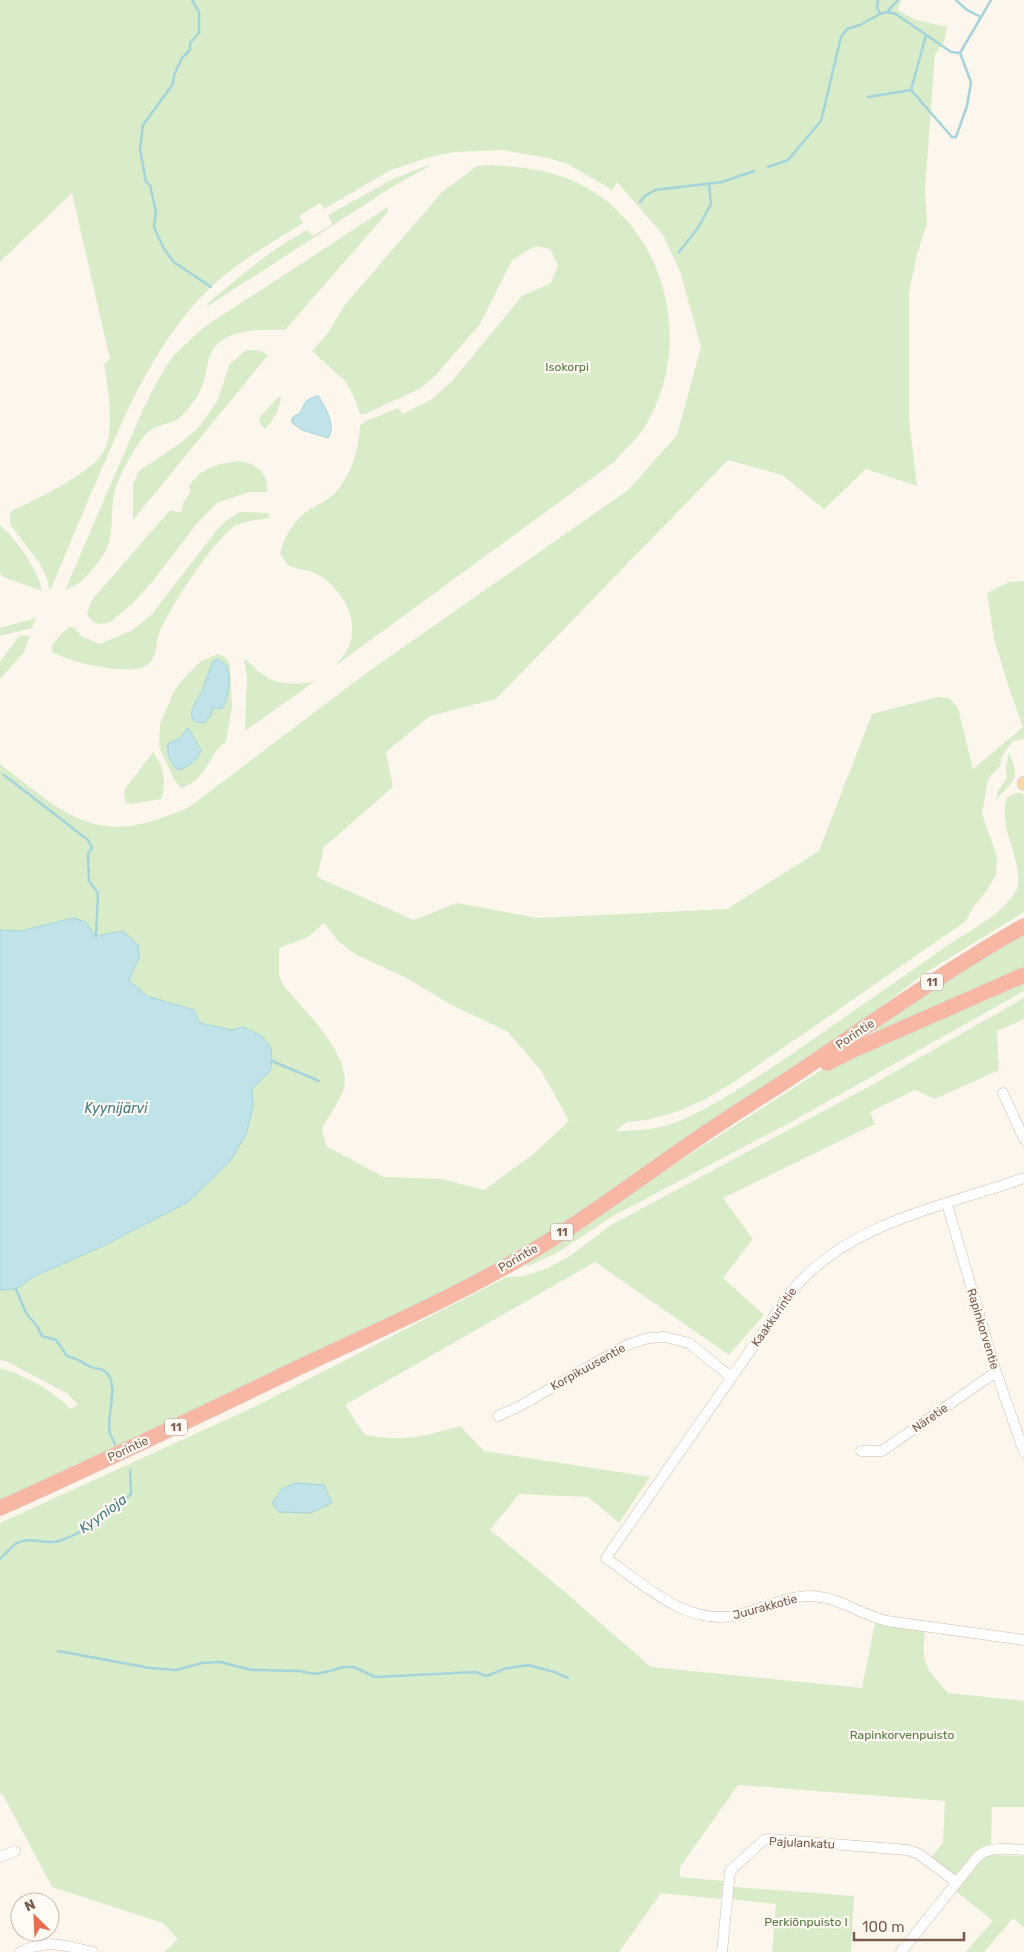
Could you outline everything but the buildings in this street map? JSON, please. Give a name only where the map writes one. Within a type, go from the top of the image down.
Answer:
[{"type":"highway","name":"Porintie","points":[[0,1508],[87,1469],[350,1344],[491,1274],[556,1236],[618,1195],[693,1142],[962,962],[1024,926]]},
{"type":"highway","points":[[761,1098],[783,1090],[851,1051],[1024,976]]},
{"type":"street","points":[[1003,1093],[1024,1139]]},
{"type":"street","name":"Kaakkurintie","points":[[606,1558],[731,1377],[801,1280],[822,1261],[846,1244],[880,1227],[1024,1178]]},
{"type":"street","name":"Rapinkorventie","points":[[947,1204],[996,1372],[1024,1452]]},
{"type":"street","name":"Korpikuusentie","points":[[498,1416],[518,1407],[628,1344],[648,1338],[671,1338],[689,1343],[731,1377]]},
{"type":"street","name":"Näretie","points":[[861,1451],[882,1451],[996,1372]]},
{"type":"street","points":[[1014,1426],[1024,1421]]},
{"type":"street","name":"Juurakkotie","points":[[606,1558],[667,1601],[685,1610],[706,1615],[736,1616],[781,1600],[817,1596],[834,1600],[872,1617],[887,1621],[1024,1640]]},
{"type":"street","name":"Pajulankatu","points":[[722,1952],[730,1871],[764,1840],[908,1850],[920,1854],[956,1882]]},
{"type":"street","points":[[901,1952],[978,1856],[985,1851],[993,1849],[1024,1850]]},
{"type":"street","points":[[0,1857],[14,1851]]},
{"type":"street","points":[[20,1952],[32,1946],[45,1943],[93,1952]]},
{"type":"green space","points":[[0,0],[901,0],[898,10],[916,20],[947,27],[944,41],[935,55],[925,189],[927,223],[917,255],[909,292],[909,419],[917,486],[866,469],[824,509],[782,475],[728,460],[496,699],[430,716],[386,752],[393,787],[324,847],[317,877],[414,920],[457,903],[538,918],[727,909],[819,851],[872,714],[938,697],[949,698],[958,708],[973,769],[1023,727],[994,639],[987,593],[1009,582],[1024,581],[1024,739],[1013,741],[1002,756],[1000,766],[988,779],[982,814],[997,856],[996,875],[972,909],[966,921],[734,1082],[706,1099],[676,1112],[647,1120],[627,1122],[615,1131],[641,1130],[666,1126],[710,1106],[789,1056],[1002,908],[1017,889],[1017,866],[1007,832],[1005,809],[1007,798],[1018,793],[1024,795],[1024,912],[925,973],[873,1013],[551,1232],[461,1284],[0,1502],[0,1368],[38,1384],[64,1402],[70,1409],[78,1405],[68,1394],[8,1362],[0,1360],[0,1290],[16,1289],[35,1276],[103,1246],[188,1202],[253,1107],[252,1089],[269,1071],[270,1054],[264,1039],[243,1027],[232,1031],[200,1023],[194,1010],[147,996],[129,980],[139,958],[96,936],[86,922],[73,918],[21,931],[0,930],[0,764],[59,808],[75,817],[92,823],[110,826],[136,825],[188,808],[365,674],[628,490],[677,435],[701,347],[680,271],[663,235],[617,182],[612,190],[568,164],[548,158],[503,150],[454,152],[430,157],[389,171],[324,209],[320,203],[299,216],[303,223],[253,254],[229,272],[207,291],[190,310],[160,351],[135,396],[113,442],[51,589],[40,564],[10,524],[10,514],[12,511],[76,476],[98,459],[104,451],[107,442],[110,420],[109,396],[104,364],[110,359],[72,193],[0,262]],"holes":[[[324,923],[338,941],[355,954],[408,979],[450,1004],[508,1032],[542,1072],[569,1121],[532,1155],[484,1190],[442,1179],[384,1177],[326,1146],[322,1128],[344,1088],[341,1061],[324,1033],[283,985],[279,975],[279,948],[308,937]]]},
{"type":"green space","points":[[428,165],[208,306],[207,304],[255,264],[280,246],[307,230],[313,236],[332,224],[328,215],[391,180]]},
{"type":"green space","name":"Isokorpi","points":[[491,165],[538,170],[582,185],[611,205],[635,231],[653,261],[664,293],[669,328],[668,363],[660,396],[644,428],[614,462],[335,666],[347,651],[351,640],[352,622],[346,604],[329,582],[322,577],[310,571],[289,566],[280,554],[288,532],[303,514],[328,499],[341,486],[354,461],[360,425],[398,408],[403,414],[432,399],[452,381],[522,296],[551,283],[558,265],[550,249],[535,246],[512,260],[480,324],[436,375],[421,388],[365,414],[360,414],[345,381],[312,351],[327,334],[344,306],[442,192],[477,166]]},
{"type":"green space","points":[[388,207],[388,212],[285,330],[239,333],[219,343],[212,351],[200,392],[189,407],[176,420],[156,427],[149,432],[143,437],[133,453],[117,484],[112,508],[111,532],[106,551],[86,576],[77,584],[65,590],[142,412],[172,357],[204,327]]},
{"type":"green space","points":[[246,350],[258,350],[268,355],[133,520],[133,484],[139,471],[182,442],[199,427],[218,400],[229,365]]},
{"type":"green space","points":[[278,397],[281,397],[278,410],[265,429],[261,425],[259,418]]},
{"type":"green space","points":[[240,461],[261,471],[266,480],[267,492],[249,492],[217,503],[198,522],[153,581],[132,604],[110,622],[102,624],[90,619],[87,613],[92,600],[170,510],[182,511],[183,503],[191,491],[189,486],[194,479],[211,467]]},
{"type":"green space","points":[[240,512],[269,513],[269,518],[235,526],[216,544],[204,559],[163,623],[155,655],[147,665],[139,668],[114,669],[85,664],[52,652],[51,646],[70,627],[75,628],[81,636],[100,644],[133,630],[152,614],[216,531],[228,519]]},
{"type":"green space","points":[[0,525],[26,555],[40,582],[42,591],[3,577],[0,573]]},
{"type":"green space","points":[[36,618],[32,628],[0,636],[0,628]]},
{"type":"green space","points":[[22,635],[30,636],[24,652],[0,679],[0,662],[18,637]]},
{"type":"green space","points":[[218,654],[225,657],[230,664],[232,707],[226,742],[215,753],[197,779],[181,788],[175,781],[159,747],[160,724],[174,691],[185,677],[201,661]]},
{"type":"green space","points":[[244,658],[262,674],[274,681],[294,684],[314,682],[245,731],[247,678]]},
{"type":"green space","points":[[153,752],[162,769],[164,787],[161,799],[131,804],[126,803],[125,789]]},
{"type":"green space","points":[[1009,752],[1015,776],[996,801],[998,791],[1007,777],[1006,767]]},
{"type":"green space","points":[[1024,932],[1024,972],[874,1033],[875,1029],[956,973]]},
{"type":"green space","points":[[1024,980],[1024,991],[791,1122],[613,1216],[555,1254],[528,1266],[524,1264],[593,1221],[678,1162],[834,1062]]},
{"type":"green space","name":"Rapinkorvenpuisto","points":[[1024,998],[1024,1019],[997,1031],[999,1070],[935,1099],[915,1090],[870,1112],[875,1124],[723,1198],[753,1239],[723,1278],[764,1315],[729,1355],[595,1262],[345,1405],[365,1435],[403,1438],[435,1433],[460,1426],[484,1451],[650,1477],[619,1523],[588,1497],[519,1494],[490,1530],[651,1667],[862,1688],[875,1623],[925,1631],[924,1652],[927,1665],[948,1693],[1024,1701],[1024,1807],[992,1807],[991,1844],[979,1849],[954,1876],[931,1858],[943,1842],[945,1801],[738,1785],[680,1867],[680,1877],[723,1881],[721,1899],[661,1893],[619,1952],[164,1952],[178,1939],[163,1923],[52,1887],[2,1793],[0,1794],[0,1523],[258,1405],[507,1277],[524,1276],[548,1268],[570,1256],[611,1225],[870,1086]]},
{"type":"green space","points":[[990,1855],[1024,1856],[1024,1928],[1013,1918],[984,1952],[965,1952],[993,1921],[956,1891],[979,1862]]},
{"type":"green space","name":"Perkiönpuisto I","points":[[734,1887],[854,1896],[851,1952],[772,1952],[776,1904],[732,1899]]},
{"type":"water","points":[[318,395],[331,422],[328,438],[302,430],[291,422],[293,417],[300,413],[306,401]]},
{"type":"water","points":[[219,659],[226,666],[229,677],[226,701],[221,709],[213,707],[211,715],[204,723],[197,722],[193,719],[192,710],[202,691],[213,661]]},
{"type":"water","points":[[188,728],[201,750],[193,762],[179,770],[170,759],[168,744],[180,738]]},
{"type":"water","name":"Kyynijärvi","points":[[73,918],[86,922],[96,936],[123,931],[138,945],[139,958],[129,980],[147,996],[194,1010],[200,1023],[232,1030],[243,1027],[262,1036],[271,1048],[272,1061],[270,1071],[252,1089],[253,1107],[246,1134],[232,1159],[188,1202],[103,1246],[35,1276],[16,1289],[0,1290],[0,930],[21,931]]},
{"type":"water","points":[[296,1483],[324,1485],[332,1503],[310,1513],[279,1512],[272,1503],[283,1488]]},
{"type":"waterway","points":[[192,0],[199,12],[199,33],[190,43],[190,50],[182,58],[174,75],[173,84],[143,125],[140,149],[146,182],[150,185],[156,212],[154,227],[164,249],[174,262],[211,287]]},
{"type":"waterway","points":[[878,0],[877,7],[880,14]]},
{"type":"waterway","points":[[768,167],[788,160],[821,121],[841,37],[847,29],[887,12],[898,0]]},
{"type":"waterway","points":[[956,0],[967,10],[981,17]]},
{"type":"waterway","points":[[887,12],[896,14],[951,52],[960,53],[991,0]]},
{"type":"waterway","points":[[911,90],[926,35]]},
{"type":"waterway","points":[[868,97],[911,90],[952,137],[956,137],[967,106],[971,82],[960,53]]},
{"type":"waterway","points":[[640,202],[645,196],[655,190],[722,182],[754,171]]},
{"type":"waterway","points":[[679,252],[698,228],[711,204],[709,184]]},
{"type":"waterway","points":[[4,775],[88,840],[92,848],[88,854],[89,881],[98,893],[96,936]]},
{"type":"waterway","points":[[272,1061],[319,1081]]},
{"type":"waterway","name":"Kyynioja","points":[[16,1289],[26,1313],[37,1326],[42,1336],[56,1340],[67,1356],[77,1359],[92,1368],[103,1370],[109,1375],[112,1390],[109,1427],[115,1444]]},
{"type":"waterway","name":"Kyynioja","points":[[0,1559],[13,1546],[22,1541],[59,1541],[79,1533],[98,1521],[131,1494],[130,1470]]},
{"type":"waterway","points":[[58,1651],[150,1668],[176,1670],[202,1663],[220,1662],[252,1670],[299,1671],[315,1674],[344,1667],[354,1667],[375,1677],[475,1672],[487,1676],[504,1669],[528,1665],[568,1678]]}]
